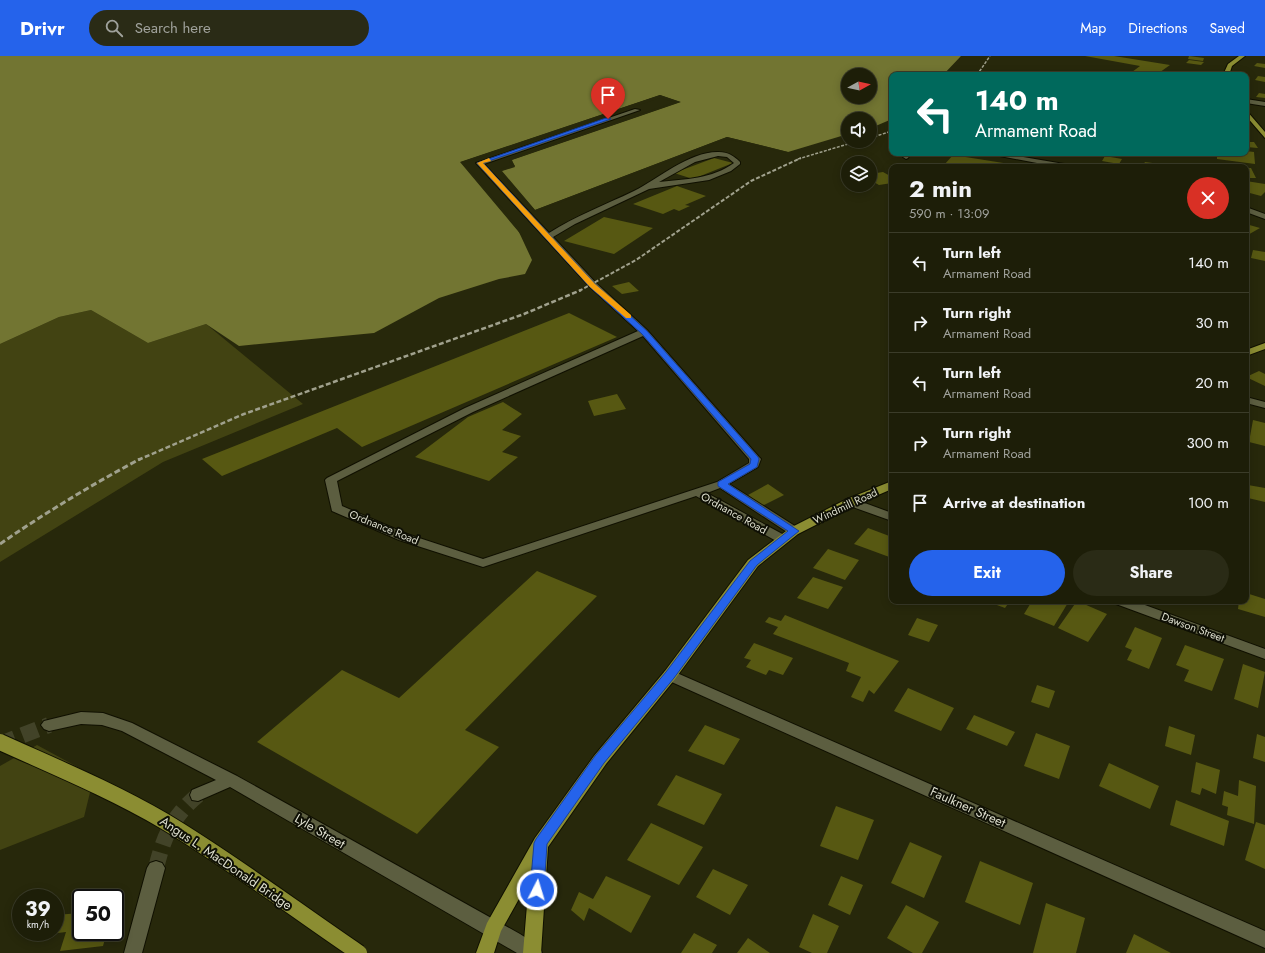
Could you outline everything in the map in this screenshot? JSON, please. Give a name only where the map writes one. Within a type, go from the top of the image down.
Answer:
[{"type":"main road","points":[[1227,72],[1230,65],[1242,56]]},
{"type":"main road","points":[[1249,116],[1265,136]]},
{"type":"main road","points":[[1249,352],[1265,346]]},
{"type":"main road","name":"Windmill Road","points":[[485,953],[493,929],[541,843],[600,760],[670,675],[753,563],[794,531],[851,502],[889,486]]},
{"type":"main road","name":"Angus L. MacDonald Bridge","points":[[0,742],[111,793],[163,820],[206,847],[359,953]]},
{"type":"main road","points":[[532,953],[541,843]]},
{"type":"street","points":[[1249,101],[1265,104]]},
{"type":"street","points":[[637,110],[479,163],[593,285],[644,332],[755,459],[754,465],[721,484],[697,492]]},
{"type":"street","points":[[548,237],[583,215],[647,187],[659,184],[694,181],[731,169],[738,162],[732,156],[716,154],[706,156],[671,170],[647,187]]},
{"type":"street","points":[[1005,156],[1052,164]]},
{"type":"street","points":[[1249,210],[1265,217]]},
{"type":"street","name":"Ordnance Road","points":[[644,332],[469,410],[331,480],[336,508],[403,537],[483,563],[697,492],[782,539]]},
{"type":"street","points":[[1249,401],[1265,405]]},
{"type":"street","points":[[721,484],[794,531]]},
{"type":"street","points":[[851,502],[889,516]]},
{"type":"street","name":"Dawson Street","points":[[1129,604],[1265,654]]},
{"type":"street","name":"Faulkner Street","points":[[670,675],[1265,940]]},
{"type":"street","name":"Lyle Street","points":[[48,725],[80,718],[103,719],[127,727],[231,780],[493,929],[532,953]]},
{"type":"street","points":[[198,795],[231,780]]},
{"type":"street","points":[[133,953],[156,868]]},
{"type":"shaded area","points":[[0,56],[961,56],[946,72],[889,72],[889,120],[877,125],[877,112],[841,112],[841,136],[788,152],[727,137],[535,210],[501,171],[515,166],[511,160],[680,102],[660,95],[461,162],[518,230],[532,260],[525,274],[499,279],[439,298],[374,333],[239,346],[206,324],[148,343],[91,310],[59,317],[0,344]]},
{"type":"shaded area","points":[[91,310],[148,343],[206,324],[303,404],[163,462],[0,562],[0,344],[59,317]]},
{"type":"shaded area","points":[[37,745],[94,776],[84,817],[0,850],[0,766]]},
{"type":"pier","points":[[660,95],[681,102],[512,160],[515,167],[502,171],[535,210],[727,137],[788,152],[784,153],[727,139],[535,212],[500,172],[501,169],[512,165],[509,161],[511,158],[675,102],[660,98],[464,163],[520,229],[524,237],[460,162]]},
{"type":"building","points":[[1085,56],[1114,56],[1170,65],[1160,72],[1132,72],[1140,66]]},
{"type":"building","points":[[1189,56],[1204,58],[1203,61],[1188,59]]},
{"type":"building","points":[[1189,60],[1204,62],[1201,65],[1186,63]]},
{"type":"building","points":[[1257,63],[1265,64],[1265,68],[1254,66]]},
{"type":"building","points":[[1258,76],[1265,77],[1265,82],[1255,80]]},
{"type":"building","points":[[1259,93],[1265,94],[1265,98],[1256,97]]},
{"type":"building","points":[[1249,142],[1254,142],[1258,148],[1249,147]]},
{"type":"building","points":[[1249,151],[1254,152],[1255,164],[1217,159],[1217,156],[1249,156]]},
{"type":"building","points":[[952,156],[959,156],[1010,164],[945,164]]},
{"type":"building","points":[[1105,156],[1122,159],[1119,164],[1102,161]]},
{"type":"building","points":[[714,158],[733,163],[693,179],[674,173]]},
{"type":"building","points":[[1145,162],[1160,164],[1144,164]]},
{"type":"building","points":[[1249,168],[1251,168],[1256,178],[1249,178]]},
{"type":"building","points":[[883,172],[889,175],[889,183],[877,184],[877,173]]},
{"type":"building","points":[[1249,181],[1265,184],[1265,192],[1261,196],[1249,193]]},
{"type":"building","points":[[677,186],[706,196],[685,205],[690,206],[679,211],[674,209],[663,214],[633,204]]},
{"type":"building","points":[[604,217],[653,228],[614,254],[564,241]]},
{"type":"building","points":[[1249,225],[1260,228],[1249,234]]},
{"type":"building","points":[[1253,250],[1265,252],[1265,261],[1251,258]]},
{"type":"building","points":[[629,282],[639,291],[622,294],[612,286]]},
{"type":"building","points":[[569,313],[617,337],[362,447],[337,428],[222,476],[202,459]]},
{"type":"building","points":[[1259,371],[1265,374],[1265,386],[1249,378],[1249,376]]},
{"type":"building","points":[[617,394],[626,409],[594,416],[588,401]]},
{"type":"building","points":[[503,402],[522,414],[502,430],[521,436],[502,452],[518,457],[489,481],[415,457],[468,417]]},
{"type":"building","points":[[1253,420],[1265,423],[1265,446],[1249,442]]},
{"type":"building","points":[[768,484],[784,495],[762,506],[748,495]]},
{"type":"building","points":[[1249,485],[1265,488],[1265,502],[1249,498]]},
{"type":"building","points":[[868,528],[889,536],[889,557],[854,544]]},
{"type":"building","points":[[828,549],[859,560],[845,580],[813,568]]},
{"type":"building","points":[[537,571],[597,596],[465,730],[499,747],[417,834],[257,742],[342,670],[399,698]]},
{"type":"building","points":[[813,577],[843,587],[828,609],[797,598]]},
{"type":"building","points":[[1249,594],[1265,599],[1265,617],[1238,609],[1239,604],[1249,604]]},
{"type":"building","points":[[994,604],[1008,604],[1005,608]]},
{"type":"building","points":[[1030,604],[1067,604],[1054,626],[1024,614]]},
{"type":"building","points":[[1075,604],[1084,604],[1107,614],[1088,642],[1058,628]]},
{"type":"building","points":[[785,615],[899,661],[874,694],[869,690],[863,702],[851,697],[861,677],[846,671],[849,663],[773,634],[778,627],[765,622],[769,617],[781,621]]},
{"type":"building","points":[[917,618],[938,625],[929,642],[908,635]]},
{"type":"building","points":[[1135,627],[1162,638],[1149,669],[1127,660],[1132,650],[1125,647]]},
{"type":"building","points":[[754,643],[793,658],[783,675],[769,670],[766,675],[746,667],[751,660],[744,658]]},
{"type":"building","points":[[1185,645],[1224,659],[1212,691],[1184,681],[1189,670],[1176,665]]},
{"type":"building","points":[[1243,664],[1265,672],[1258,708],[1234,699]]},
{"type":"building","points":[[1037,685],[1055,691],[1049,708],[1031,702]]},
{"type":"building","points":[[908,688],[954,708],[941,731],[894,711]]},
{"type":"building","points":[[974,715],[1015,732],[1007,746],[966,729]]},
{"type":"building","points":[[705,725],[740,739],[724,765],[688,751]]},
{"type":"building","points":[[1169,726],[1195,735],[1191,755],[1165,746]]},
{"type":"building","points":[[1036,733],[1070,746],[1059,779],[1024,766]]},
{"type":"building","points":[[1257,734],[1265,737],[1265,762],[1253,758]]},
{"type":"building","points":[[1196,762],[1220,770],[1216,794],[1202,788],[1200,795],[1191,792]]},
{"type":"building","points":[[1109,763],[1159,786],[1150,809],[1099,786]]},
{"type":"building","points":[[676,775],[722,794],[704,825],[657,805]]},
{"type":"building","points":[[1239,780],[1256,786],[1254,824],[1227,815],[1228,807],[1222,805],[1224,791],[1238,796]]},
{"type":"building","points":[[1176,800],[1229,821],[1224,846],[1170,825]]},
{"type":"building","points":[[836,806],[874,820],[858,860],[820,846]]},
{"type":"building","points":[[1256,822],[1265,825],[1265,869],[1245,860]]},
{"type":"building","points":[[651,823],[703,847],[679,885],[627,860]]},
{"type":"building","points":[[910,842],[942,856],[924,898],[891,883]]},
{"type":"building","points":[[980,861],[1033,883],[1020,925],[965,902]]},
{"type":"building","points":[[713,869],[748,885],[730,915],[696,897]]},
{"type":"building","points":[[606,876],[651,896],[631,933],[589,908],[584,921],[571,910],[579,892],[593,899]]},
{"type":"building","points":[[841,876],[863,885],[850,915],[828,905]]},
{"type":"building","points":[[1046,903],[1085,918],[1076,953],[1033,953]]},
{"type":"building","points":[[906,905],[939,922],[922,953],[913,953],[887,938]]},
{"type":"building","points":[[64,914],[72,914],[72,941],[104,941],[103,946],[60,951],[66,932],[64,932]]},
{"type":"building","points":[[813,914],[839,926],[827,953],[812,953],[799,947]]},
{"type":"building","points":[[694,933],[717,945],[712,953],[681,953]]},
{"type":"building","points":[[1134,934],[1171,953],[1126,953]]},
{"type":"building","points":[[748,938],[770,953],[737,953]]},
{"type":"tunnel","points":[[0,744],[49,725]]},
{"type":"tunnel","points":[[156,868],[162,846],[175,819],[198,795]]},
{"type":"railway","points":[[979,72],[990,56]]},
{"type":"railway","points":[[877,136],[889,132]]},
{"type":"railway","points":[[800,158],[841,146]]},
{"type":"railway","points":[[580,290],[636,260],[751,181],[800,158]]},
{"type":"railway","points":[[139,460],[244,414],[524,314],[580,290]]},
{"type":"railway","points":[[0,544],[68,500],[139,460]]},
{"type":"slow traffic","points":[[489,160],[479,163],[593,285],[628,317]]},
{"type":"route","points":[[537,890],[541,843],[600,760],[670,675],[753,563],[794,531],[721,484],[736,477],[754,465],[755,459],[644,332],[593,285],[479,163],[608,119]]}]
